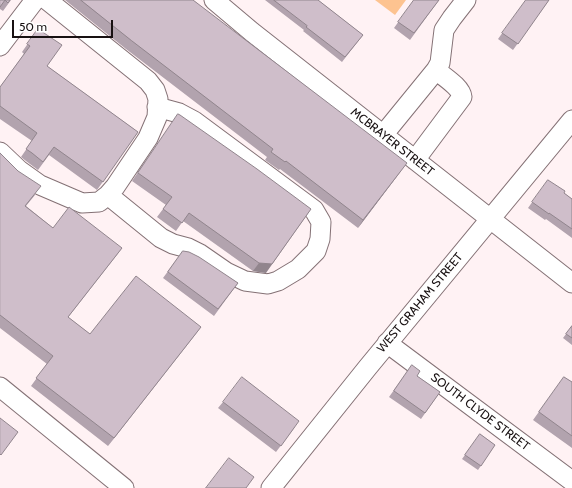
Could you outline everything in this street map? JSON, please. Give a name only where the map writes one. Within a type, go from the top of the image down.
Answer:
[{"type":"street","points":[[0,46],[35,0]]},
{"type":"street","points":[[0,152],[19,170],[40,185],[82,203],[99,202],[115,187],[148,138],[157,117],[158,99],[155,90],[148,81],[46,0]]},
{"type":"street","name":"MCBRAYER STREET","points":[[214,0],[252,32],[572,283]]},
{"type":"street","points":[[383,135],[436,70],[440,63],[444,30],[466,0]]},
{"type":"street","points":[[415,160],[462,98],[462,94],[459,89],[436,70]]},
{"type":"street","points":[[108,195],[161,238],[200,254],[226,272],[245,280],[268,284],[278,281],[298,269],[316,251],[320,239],[321,222],[314,210],[194,122],[179,114],[158,107]]},
{"type":"street","name":"WEST GRAHAM STREET","points":[[271,488],[387,343],[572,120]]},
{"type":"street","name":"SOUTH CLYDE STREET","points":[[387,343],[572,481]]},
{"type":"street","points":[[0,387],[124,488]]},
{"type":"shaded area","points":[[375,0],[406,0],[395,15]]},
{"type":"building","points":[[0,0],[5,0],[0,7]]},
{"type":"building","points":[[81,0],[193,0],[407,163],[363,220],[286,161],[285,162],[271,152],[273,149]]},
{"type":"building","points":[[274,0],[318,0],[363,35],[345,57]]},
{"type":"building","points":[[414,0],[439,0],[414,33],[398,22]]},
{"type":"building","points":[[526,0],[549,0],[518,44],[502,33]]},
{"type":"building","points":[[38,29],[62,45],[47,66],[138,132],[103,182],[54,147],[43,162],[26,149],[37,133],[0,106],[0,87],[30,46],[27,44]]},
{"type":"building","points":[[178,114],[311,209],[272,264],[259,263],[189,213],[182,223],[163,209],[172,197],[138,173]]},
{"type":"building","points":[[0,153],[18,171],[41,186],[25,206],[53,228],[69,207],[122,248],[68,317],[90,334],[136,276],[201,327],[114,438],[36,378],[53,356],[0,315]]},
{"type":"building","points":[[548,180],[565,191],[564,193],[572,199],[572,229],[532,202]]},
{"type":"building","points":[[183,251],[199,257],[238,283],[218,309],[168,272]]},
{"type":"building","points":[[572,326],[572,338],[566,334]]},
{"type":"building","points":[[412,365],[420,371],[417,376],[440,392],[425,413],[394,391]]},
{"type":"building","points":[[242,377],[299,421],[281,446],[223,402]]},
{"type":"building","points":[[564,377],[572,382],[572,436],[539,412]]},
{"type":"building","points":[[0,418],[18,432],[1,455],[0,454]]},
{"type":"building","points":[[480,434],[495,445],[481,466],[465,455]]},
{"type":"building","points":[[229,458],[254,477],[246,488],[206,488]]}]
